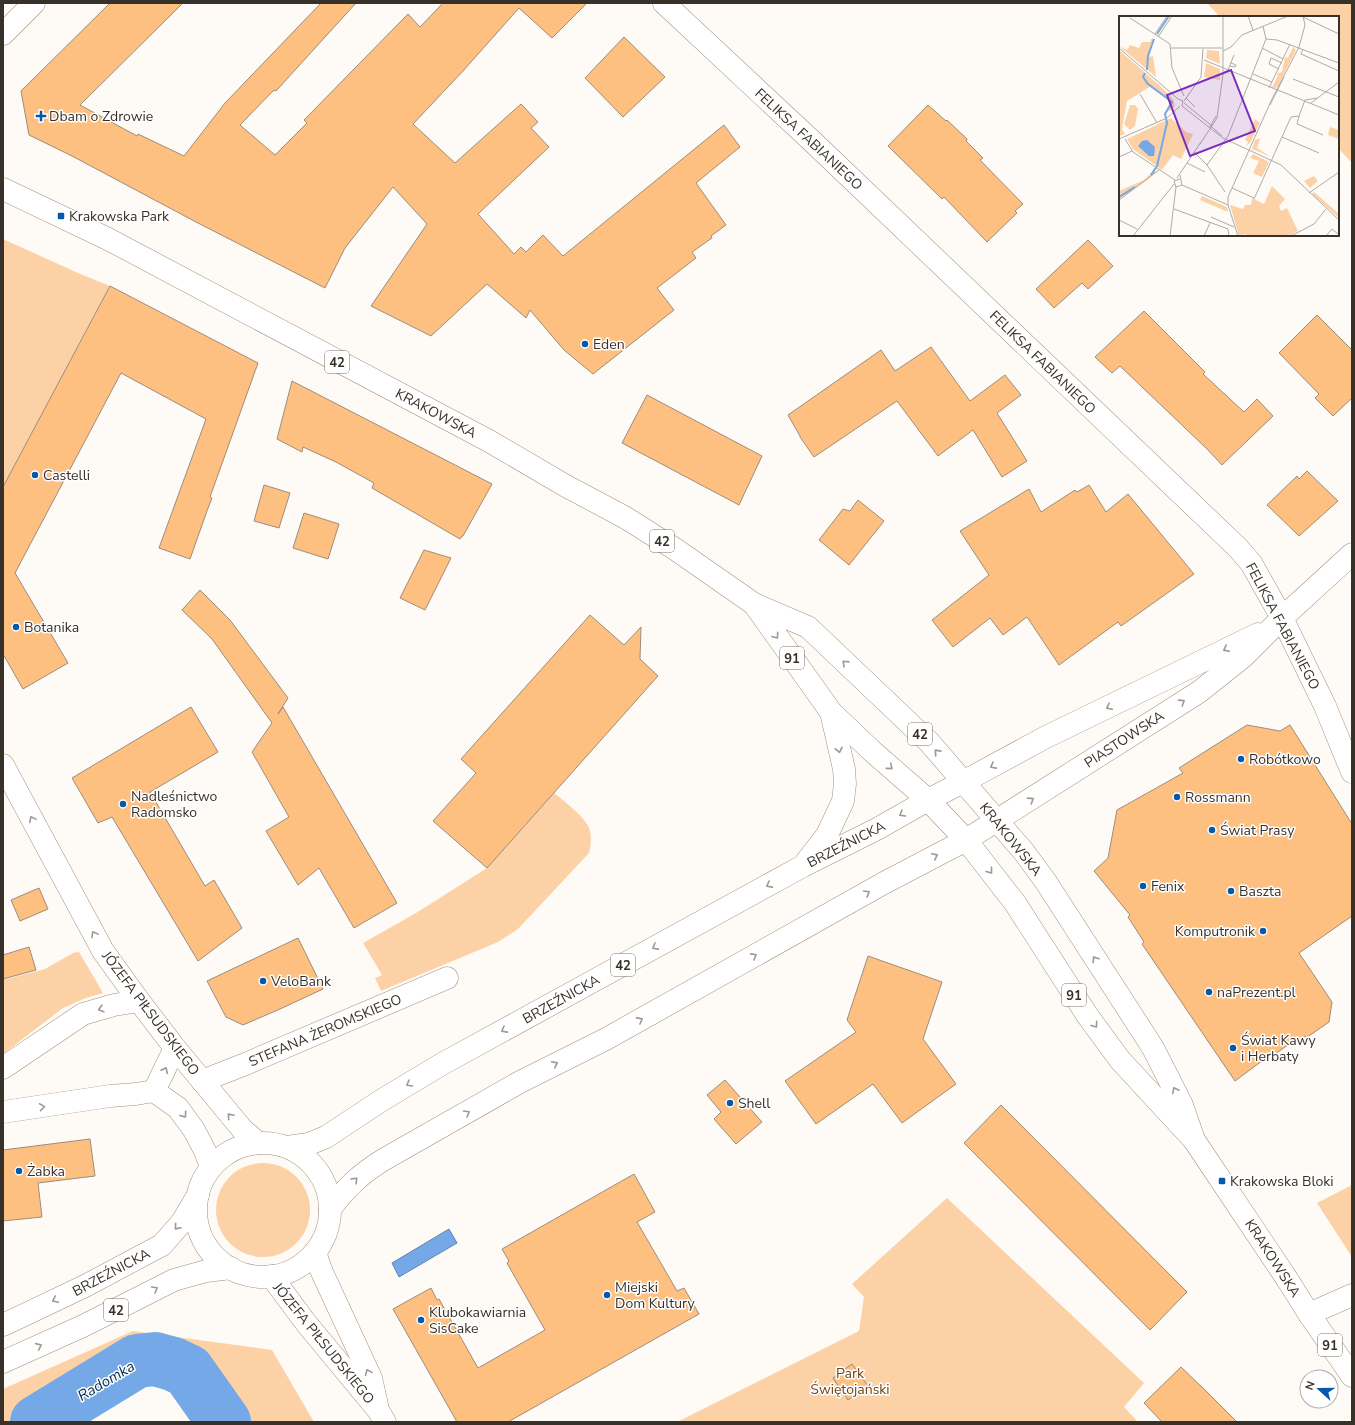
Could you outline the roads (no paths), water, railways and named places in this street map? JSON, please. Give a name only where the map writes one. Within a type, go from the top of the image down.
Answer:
[{"type":"main road","points":[[3,34],[34,3]]},
{"type":"main road","name":"FELIKSA FABIANIEGO","points":[[664,3],[819,148],[1238,548],[1251,563],[1277,622],[1325,706],[1352,772]]},
{"type":"main road","name":"KRAKOWSKA","points":[[5,186],[489,441],[566,486],[626,518],[675,549],[754,604],[808,627],[929,742],[1024,852],[1046,882],[1153,1048],[1182,1104],[1194,1140]]},
{"type":"main road","name":"PIASTOWSKA","points":[[966,840],[1199,692],[1243,657],[1277,622],[1352,554]]},
{"type":"main road","name":"KRAKOWSKA","points":[[754,604],[831,712],[873,752],[928,800],[966,840],[1015,903],[1087,1015],[1120,1060],[1194,1140],[1309,1314],[1352,1376]]},
{"type":"main road","name":"PIASTOWSKA","points":[[963,782],[1046,737],[1277,622]]},
{"type":"main road","points":[[803,866],[827,835],[843,801],[845,784],[844,769],[831,712]]},
{"type":"main road","name":"JÓZEFA PIŁSUDSKIEGO","points":[[3,765],[103,951],[175,1048],[242,1129],[258,1143]]},
{"type":"main road","name":"BRZEŹNICKA","points":[[287,1147],[309,1144],[326,1137],[382,1100],[442,1064],[803,866],[963,782]]},
{"type":"main road","name":"42","points":[[330,1209],[344,1191],[361,1174],[382,1160],[520,1082],[606,1039],[884,883],[966,840]]},
{"type":"main road","name":"STEFANA ŻEROMSKIEGO","points":[[202,1081],[447,978]]},
{"type":"main road","points":[[3,1068],[83,1014],[114,1005],[139,1001]]},
{"type":"main road","points":[[154,1092],[175,1048]]},
{"type":"main road","points":[[3,1112],[110,1096],[154,1092],[178,1108],[194,1130],[205,1151],[211,1167]]},
{"type":"main road","name":"42","points":[[258,1143],[272,1143],[287,1147],[304,1157],[318,1171],[327,1189],[330,1209],[328,1225],[323,1239],[314,1252],[297,1267],[287,1272],[271,1276],[250,1275],[231,1268],[217,1258],[206,1244],[199,1229],[196,1212],[198,1194],[203,1180],[211,1167],[225,1155],[240,1147],[258,1143]]},
{"type":"main road","name":"BRZEŹNICKA","points":[[3,1325],[85,1286],[162,1245],[182,1222],[198,1194]]},
{"type":"main road","name":"JÓZEFA PIŁSUDSKIEGO","points":[[314,1252],[371,1378],[382,1416]]},
{"type":"main road","name":"42","points":[[3,1362],[83,1326],[174,1280],[206,1271],[231,1268]]},
{"type":"main road","name":"JÓZEFA PIŁSUDSKIEGO","points":[[271,1276],[306,1323],[382,1416]]},
{"type":"main road","points":[[1309,1314],[1352,1295]]},
{"type":"water","points":[[449,1229],[457,1243],[399,1277],[392,1263]]},
{"type":"waterway","name":"Radomka","points":[[37,1422],[137,1361],[155,1359],[173,1364],[188,1371],[224,1422]]},
{"type":"place","name":"Dbam o Zdrowie","points":[[41,116]]},
{"type":"place","name":"Krakowska Park","points":[[61,216]]},
{"type":"place","name":"Eden","points":[[585,344]]},
{"type":"place","name":"Castelli","points":[[35,475]]},
{"type":"place","name":"Botanika","points":[[16,627]]},
{"type":"place","name":"Robótkowo","points":[[1241,759]]},
{"type":"place","name":"Rossmann","points":[[1177,797]]},
{"type":"place","name":"Nadleśnictwo Radomsko","points":[[123,804]]},
{"type":"place","name":"Świat Prasy","points":[[1212,830]]},
{"type":"place","name":"Fenix","points":[[1143,886]]},
{"type":"place","name":"Baszta","points":[[1231,891]]},
{"type":"place","name":"Komputronik","points":[[1263,931]]},
{"type":"place","name":"VeloBank","points":[[263,981]]},
{"type":"place","name":"naPrezent.pl","points":[[1209,992]]},
{"type":"place","name":"Świat Kawy i Herbaty","points":[[1233,1048]]},
{"type":"place","name":"Shell","points":[[730,1103]]},
{"type":"place","name":"Żabka","points":[[19,1171]]},
{"type":"place","name":"Krakowska Bloki","points":[[1222,1181]]},
{"type":"place","name":"Miejski Dom Kultury","points":[[607,1295]]},
{"type":"place","name":"Klubokawiarnia SisCake","points":[[421,1320]]},
{"type":"park label","name":"Park Świętojański","points":[[850,1382]]}]
